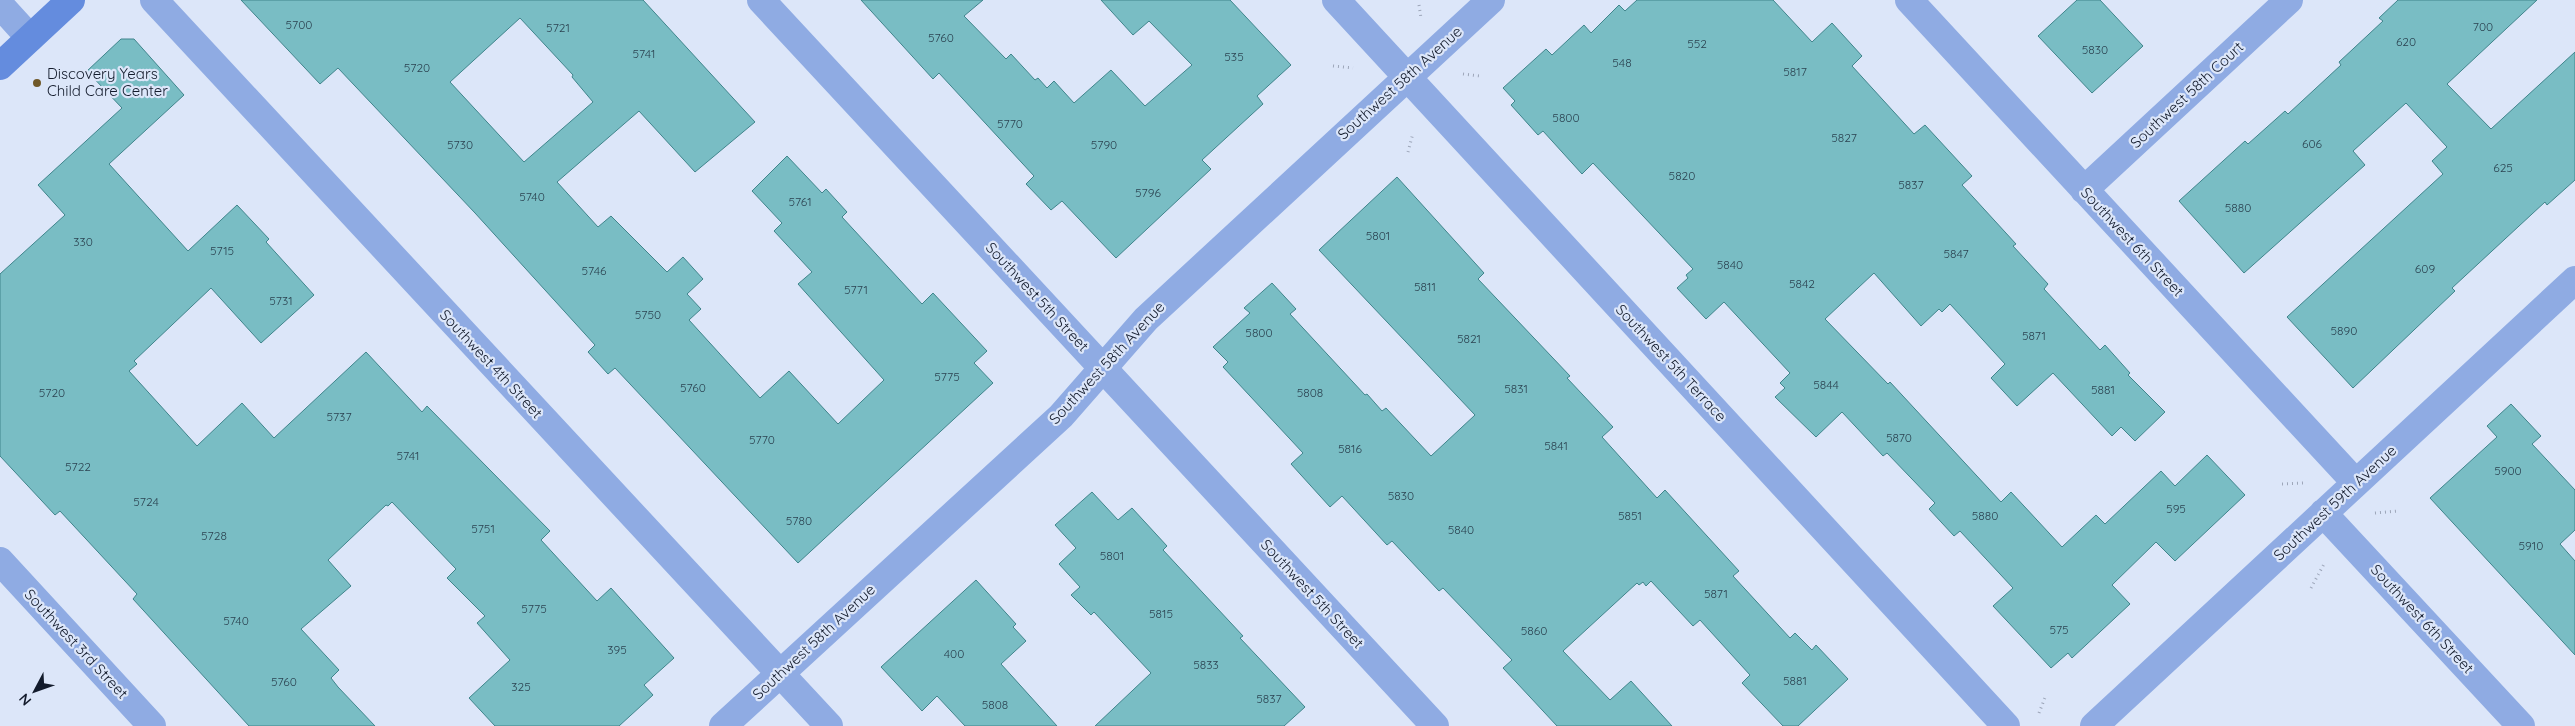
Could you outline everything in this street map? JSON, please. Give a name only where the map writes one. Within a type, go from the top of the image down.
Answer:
[{"type":"main road","points":[[0,66],[71,0]]},
{"type":"street","name":"Southwest 4th Street","points":[[154,0],[829,726]]},
{"type":"street","name":"Southwest 5th Street","points":[[761,0],[1435,726]]},
{"type":"street","name":"Southwest 5th Terrace","points":[[1336,0],[2006,726]]},
{"type":"street","name":"Southwest 58th Avenue","points":[[723,726],[1061,416],[1146,319],[1491,0]]},
{"type":"street","name":"Southwest 6th Street","points":[[1908,0],[2356,483]]},
{"type":"street","name":"Southwest 58th Court","points":[[2084,190],[2289,0]]},
{"type":"street","points":[[0,5],[30,38]]},
{"type":"street","name":"Southwest 59th Avenue","points":[[2094,726],[2575,280]]},
{"type":"street","name":"Southwest 6th Street","points":[[2323,513],[2521,726]]},
{"type":"street","name":"Southwest 3rd Street","points":[[0,561],[152,726]]},
{"type":"path","points":[[1333,66],[1353,68]]},
{"type":"path","points":[[1463,74],[1480,76]]},
{"type":"path","points":[[1408,152],[1413,133]]},
{"type":"path","points":[[2282,484],[2304,483]]},
{"type":"path","points":[[2375,513],[2398,511]]},
{"type":"path","points":[[2312,588],[2326,560]]},
{"type":"path","points":[[2040,713],[2046,695]]},
{"type":"building","points":[[241,0],[643,0],[755,122],[695,172],[639,111],[557,182],[598,227],[611,216],[667,272],[683,257],[703,279],[687,294],[701,309],[689,320],[760,398],[789,371],[838,424],[884,380],[798,284],[812,272],[774,231],[782,223],[752,191],[787,156],[822,193],[826,189],[847,212],[842,217],[922,304],[933,293],[987,351],[974,363],[993,383],[798,563],[615,368],[608,374],[588,352],[595,345],[475,213],[338,68],[320,84]],"holes":[[[520,18],[573,75],[572,77],[593,102],[524,162],[450,82]]]},
{"type":"building","points":[[861,0],[983,0],[964,16],[1006,59],[1011,54],[1035,80],[1038,78],[1047,88],[1054,81],[1074,103],[1111,70],[1145,106],[1192,65],[1149,21],[1133,35],[1101,0],[1230,0],[1291,65],[1257,96],[1263,104],[1202,160],[1211,169],[1116,258],[1062,201],[1051,210],[1026,184],[1034,176],[939,73],[933,79]]},
{"type":"building","points":[[1637,0],[1773,0],[1812,42],[1832,23],[1862,56],[1852,66],[1914,134],[1925,125],[1972,176],[1962,185],[2016,244],[2013,246],[2048,284],[2044,289],[2100,350],[2105,345],[2130,373],[2128,375],[2165,412],[2135,441],[2121,427],[2112,436],[2053,373],[2017,406],[1991,378],[2005,364],[1950,304],[1942,312],[1939,309],[1921,326],[1874,273],[1825,319],[1888,384],[1890,382],[2001,502],[2011,492],[2062,547],[2096,515],[2105,524],[2161,471],[2175,486],[2207,455],[2245,495],[2175,561],[2156,542],[2112,585],[2130,604],[2072,658],[2068,653],[2051,668],[1993,606],[2013,588],[1960,531],[1954,536],[1929,509],[1935,503],[1887,453],[1883,456],[1842,412],[1816,437],[1775,397],[1785,388],[1780,383],[1790,373],[1724,302],[1706,319],[1677,288],[1688,278],[1686,275],[1693,269],[1593,163],[1582,174],[1543,131],[1538,135],[1511,105],[1515,101],[1503,88],[1546,49],[1552,55],[1584,25],[1591,33],[1619,5],[1625,11]]},
{"type":"building","points":[[2077,0],[2100,0],[2143,46],[2092,93],[2038,36]]},
{"type":"building","points":[[2398,0],[2537,0],[2447,84],[2491,129],[2575,52],[2575,180],[2547,205],[2545,202],[2452,288],[2455,291],[2353,388],[2287,317],[2443,174],[2432,161],[2447,147],[2406,103],[2353,151],[2365,165],[2244,273],[2179,201],[2245,141],[2248,144],[2285,111],[2288,114],[2341,65],[2339,62],[2383,21],[2379,18]]},
{"type":"building","points":[[121,39],[134,39],[184,95],[109,164],[188,251],[237,205],[269,239],[266,242],[314,295],[261,343],[211,288],[134,361],[137,364],[129,371],[197,446],[242,403],[274,438],[366,352],[422,412],[427,406],[550,531],[541,540],[597,601],[611,588],[674,658],[644,685],[653,695],[619,726],[495,726],[469,698],[510,660],[477,623],[485,616],[447,578],[456,569],[392,502],[388,506],[386,505],[328,560],[351,586],[301,629],[339,670],[331,678],[375,726],[249,726],[133,599],[137,594],[60,511],[55,515],[0,456],[0,274],[65,215],[38,185],[122,108],[87,71]]},
{"type":"building","points":[[1397,177],[1484,273],[1478,279],[1570,376],[1567,378],[1613,427],[1602,437],[1657,498],[1665,490],[1739,571],[1733,576],[1790,638],[1795,633],[1812,650],[1816,645],[1848,679],[1798,726],[1783,726],[1742,683],[1750,675],[1700,620],[1693,626],[1651,581],[1646,586],[1643,582],[1639,585],[1637,583],[1563,651],[1610,700],[1631,681],[1672,726],[1557,726],[1503,668],[1512,660],[1443,588],[1439,591],[1392,541],[1387,545],[1342,496],[1330,507],[1291,464],[1303,453],[1223,367],[1228,362],[1213,347],[1250,313],[1244,308],[1272,283],[1296,309],[1290,314],[1365,395],[1367,394],[1382,411],[1386,408],[1431,456],[1475,415],[1319,250]]},
{"type":"building","points":[[2511,404],[2541,436],[2532,444],[2575,490],[2575,530],[2560,544],[2575,561],[2575,655],[2430,498],[2497,437],[2487,426]]},
{"type":"building","points":[[1092,492],[1118,520],[1132,508],[1167,546],[1163,550],[1243,636],[1240,638],[1305,707],[1284,726],[1095,726],[1151,673],[1094,612],[1091,615],[1071,595],[1080,587],[1059,564],[1076,548],[1055,525]]},
{"type":"building","points":[[976,580],[1016,624],[1013,627],[1026,641],[1001,664],[1057,726],[965,726],[937,696],[922,711],[881,667]]},
{"type":"place","name":"Discovery Years Child Care Center","points":[[37,83]]}]
